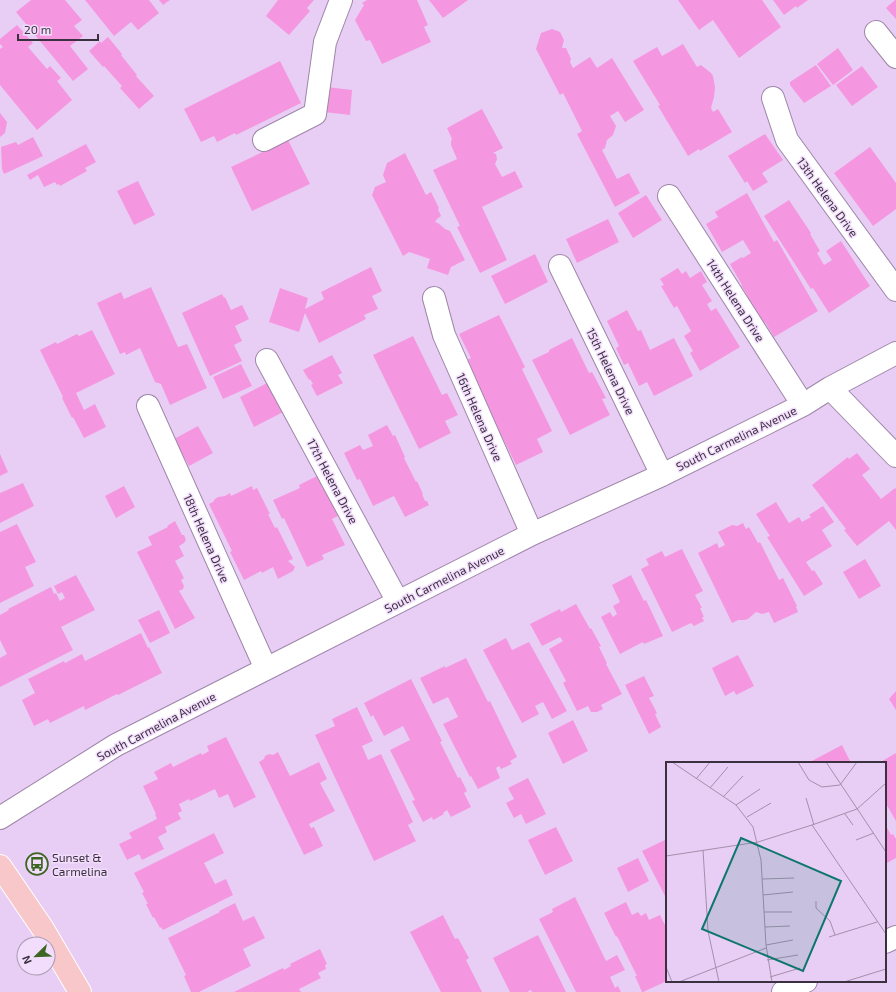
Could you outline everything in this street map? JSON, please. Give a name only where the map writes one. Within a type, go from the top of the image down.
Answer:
[{"type":"main road","points":[[0,866],[43,929],[80,992]]},
{"type":"street","points":[[264,140],[315,114],[325,42],[341,0]]},
{"type":"street","points":[[876,32],[896,57]]},
{"type":"street","name":"13th Helena Drive","points":[[773,98],[787,140],[896,290]]},
{"type":"street","name":"14th Helena Drive","points":[[669,196],[803,405]]},
{"type":"street","name":"15th Helena Drive","points":[[560,266],[662,475]]},
{"type":"street","name":"16th Helena Drive","points":[[434,298],[444,335],[532,534]]},
{"type":"street","name":"South Carmelina Avenue","points":[[0,818],[116,746],[532,534],[662,475],[803,405],[830,388],[896,353]]},
{"type":"street","name":"17th Helena Drive","points":[[267,360],[398,602]]},
{"type":"street","points":[[830,388],[896,456]]},
{"type":"street","name":"18th Helena Drive","points":[[148,406],[266,669]]},
{"type":"street","points":[[886,942],[896,937]]},
{"type":"street","points":[[784,992],[804,982]]},
{"type":"building","points":[[31,0],[65,0],[82,20],[74,26],[83,36],[70,46],[88,69],[73,81],[16,12]]},
{"type":"building","points":[[85,0],[149,0],[159,13],[138,30],[131,22],[114,36]]},
{"type":"building","points":[[159,0],[170,0],[163,5]]},
{"type":"building","points":[[278,0],[314,0],[307,8],[310,11],[289,35],[266,16]]},
{"type":"building","points":[[367,0],[417,0],[428,25],[424,27],[431,42],[382,64],[370,40],[366,41],[355,20],[364,5],[362,3]]},
{"type":"building","points":[[429,0],[468,0],[443,18]]},
{"type":"building","points":[[678,0],[762,0],[781,27],[739,58],[713,20],[699,30]]},
{"type":"building","points":[[773,0],[808,0],[797,8],[796,6],[784,15]]},
{"type":"building","points":[[896,0],[896,19],[886,8]]},
{"type":"building","points":[[17,25],[33,43],[28,47],[47,69],[50,66],[61,78],[57,81],[72,100],[37,130],[0,85],[0,49],[3,47],[0,44],[0,39]]},
{"type":"building","points":[[552,29],[560,32],[564,40],[562,48],[566,48],[573,68],[590,57],[597,68],[612,58],[644,110],[625,122],[618,111],[610,116],[616,126],[613,135],[607,140],[605,148],[602,150],[617,179],[629,173],[640,193],[615,207],[577,134],[582,131],[563,93],[560,95],[536,49],[541,33]]},
{"type":"building","points":[[108,37],[122,54],[121,55],[137,75],[136,76],[154,96],[139,109],[120,88],[122,86],[89,51],[100,41],[101,43]]},
{"type":"building","points":[[683,44],[697,67],[701,65],[713,76],[715,87],[711,108],[713,112],[718,109],[732,132],[700,151],[699,149],[688,156],[658,106],[660,105],[633,61],[657,47],[662,56]]},
{"type":"building","points":[[838,48],[853,70],[833,85],[817,64]]},
{"type":"building","points":[[280,61],[301,103],[236,135],[235,133],[217,142],[214,136],[201,142],[184,109]]},
{"type":"building","points":[[816,65],[831,86],[804,103],[790,85],[790,82]]},
{"type":"building","points":[[862,66],[878,87],[852,106],[836,85]]},
{"type":"building","points":[[327,87],[352,90],[350,115],[324,112]]},
{"type":"building","points":[[482,109],[503,148],[493,153],[496,154],[497,159],[495,164],[502,177],[515,171],[523,187],[482,207],[507,260],[480,273],[457,227],[460,226],[433,170],[457,159],[451,145],[452,139],[447,128]]},
{"type":"building","points":[[0,113],[7,122],[5,133],[0,137]]},
{"type":"building","points":[[765,134],[783,160],[762,173],[768,182],[753,191],[747,181],[745,183],[728,156]]},
{"type":"building","points":[[33,137],[43,156],[4,174],[2,169],[1,147],[16,142],[18,145]]},
{"type":"building","points":[[288,140],[310,184],[252,211],[231,167]]},
{"type":"building","points":[[86,144],[96,162],[85,168],[87,171],[60,186],[55,182],[44,187],[38,175],[30,180],[27,175]]},
{"type":"building","points":[[870,147],[896,183],[896,209],[873,226],[834,173]]},
{"type":"building","points":[[405,153],[426,195],[431,192],[439,208],[438,209],[441,216],[435,222],[450,231],[465,260],[451,267],[448,275],[427,268],[430,259],[409,252],[403,256],[372,195],[375,187],[386,182],[383,175],[387,163]]},
{"type":"building","points":[[138,181],[155,215],[134,225],[117,191]]},
{"type":"building","points":[[747,193],[774,242],[777,240],[818,311],[774,337],[765,322],[763,323],[730,264],[751,253],[743,240],[722,252],[706,224],[718,217],[715,212]]},
{"type":"building","points":[[646,195],[662,220],[633,238],[618,213]]},
{"type":"building","points":[[789,200],[811,233],[810,234],[820,251],[817,253],[824,265],[832,260],[826,251],[841,241],[870,286],[829,313],[813,288],[811,289],[764,216]]},
{"type":"building","points":[[608,219],[619,242],[577,263],[566,239]]},
{"type":"building","points":[[535,254],[548,282],[505,304],[491,276]]},
{"type":"building","points":[[371,267],[382,291],[372,296],[378,309],[364,315],[366,319],[319,343],[305,313],[299,332],[269,322],[280,288],[308,298],[305,309],[324,299],[321,292]]},
{"type":"building","points":[[678,268],[682,274],[686,271],[690,278],[701,271],[707,282],[702,285],[712,301],[707,304],[711,311],[716,308],[740,347],[700,371],[690,353],[693,351],[684,336],[691,331],[677,306],[674,308],[661,286],[664,285],[660,279]]},
{"type":"building","points":[[151,287],[178,347],[187,344],[207,388],[170,405],[161,384],[155,382],[140,348],[126,355],[125,352],[120,354],[97,303],[121,292],[124,299]]},
{"type":"building","points":[[222,294],[231,310],[242,305],[249,319],[235,326],[242,341],[234,345],[242,361],[210,376],[182,313]]},
{"type":"building","points":[[627,310],[638,331],[641,330],[650,350],[674,338],[693,376],[654,396],[647,382],[639,386],[628,363],[624,365],[616,348],[619,346],[607,321]]},
{"type":"building","points":[[499,315],[525,367],[522,369],[552,431],[537,439],[543,452],[516,465],[465,361],[471,358],[459,334]]},
{"type":"building","points":[[92,330],[115,374],[76,393],[84,410],[95,404],[106,427],[84,438],[62,398],[63,397],[40,350],[56,342],[57,344],[77,334],[79,336]]},
{"type":"building","points":[[413,336],[442,395],[447,393],[458,415],[445,421],[451,433],[419,449],[373,355]]},
{"type":"building","points":[[572,338],[589,373],[592,372],[606,398],[602,399],[610,415],[570,435],[532,360]]},
{"type":"building","points":[[332,355],[342,373],[338,375],[343,383],[317,396],[311,385],[313,384],[303,370]]},
{"type":"building","points":[[241,364],[252,386],[223,399],[213,377]]},
{"type":"building","points":[[273,380],[287,410],[254,427],[240,397]]},
{"type":"building","points":[[387,425],[393,436],[395,435],[405,457],[404,458],[416,482],[417,481],[425,501],[427,501],[429,505],[405,517],[394,496],[373,506],[360,479],[357,480],[344,453],[360,445],[363,450],[373,446],[368,435]]},
{"type":"building","points":[[198,426],[213,453],[189,466],[174,439]]},
{"type":"building","points":[[857,453],[870,469],[862,475],[881,499],[895,488],[896,489],[896,530],[889,521],[857,546],[844,530],[846,529],[812,485],[848,457],[849,459]]},
{"type":"building","points":[[0,454],[8,472],[0,476]]},
{"type":"building","points":[[317,476],[323,489],[325,488],[338,516],[332,519],[345,545],[322,555],[324,559],[307,567],[284,518],[282,519],[273,500],[300,488],[299,485]]},
{"type":"building","points":[[23,483],[34,506],[0,523],[0,493]]},
{"type":"building","points":[[124,486],[135,507],[116,518],[105,496]]},
{"type":"building","points":[[252,486],[253,490],[257,488],[275,528],[277,527],[293,559],[288,561],[295,567],[293,571],[278,579],[273,567],[262,573],[261,571],[244,580],[230,552],[232,551],[209,504],[218,497],[225,496],[230,493],[231,496]]},
{"type":"building","points":[[776,502],[789,523],[799,517],[802,522],[811,517],[809,515],[823,506],[834,522],[822,530],[832,546],[806,562],[812,571],[814,570],[823,584],[804,596],[767,537],[770,536],[756,514]]},
{"type":"building","points":[[175,521],[186,540],[179,546],[184,556],[175,561],[184,578],[181,580],[184,586],[183,589],[179,591],[195,618],[175,629],[137,552],[152,545],[148,537],[168,527],[167,526]]},
{"type":"building","points":[[743,523],[746,529],[749,527],[758,543],[760,542],[779,580],[783,578],[797,606],[798,612],[774,623],[769,612],[762,614],[756,612],[748,619],[738,620],[732,623],[698,553],[717,543],[719,548],[725,545],[718,532],[732,525],[737,526]]},
{"type":"building","points":[[17,524],[36,562],[25,567],[34,586],[0,603],[0,532]]},
{"type":"building","points":[[682,549],[703,591],[695,595],[702,608],[700,608],[704,621],[694,626],[691,623],[672,632],[641,569],[649,565],[646,559],[662,551],[665,557]]},
{"type":"building","points":[[865,559],[881,586],[859,599],[843,572]]},
{"type":"building","points":[[76,575],[95,610],[61,627],[73,650],[0,687],[0,658],[7,654],[0,640],[0,615],[9,610],[8,609],[51,587],[54,594],[56,593],[60,601],[65,598],[62,592],[58,594],[54,586]]},
{"type":"building","points":[[631,575],[644,601],[646,600],[663,636],[644,644],[643,642],[620,654],[601,617],[610,612],[613,617],[617,614],[613,606],[620,602],[612,585]]},
{"type":"building","points":[[576,604],[601,646],[599,647],[607,663],[606,664],[622,694],[601,705],[603,709],[597,712],[591,712],[588,706],[577,711],[563,683],[566,681],[549,649],[563,641],[560,637],[542,646],[530,624],[560,609],[561,612]]},
{"type":"building","points":[[159,610],[170,633],[150,643],[138,620]]},
{"type":"building","points":[[141,633],[162,673],[85,710],[84,706],[50,723],[48,719],[34,726],[22,700],[35,693],[28,679],[64,661],[65,663],[82,654],[85,661]]},
{"type":"building","points":[[506,638],[512,650],[529,642],[567,711],[552,719],[543,702],[535,706],[539,714],[522,723],[483,650]]},
{"type":"building","points":[[738,655],[754,686],[736,695],[734,691],[725,696],[712,668]]},
{"type":"building","points":[[466,658],[488,702],[490,701],[517,757],[510,761],[512,764],[501,769],[499,766],[496,768],[500,778],[478,789],[471,776],[470,777],[443,724],[458,717],[448,697],[433,704],[420,678]]},
{"type":"building","points":[[644,676],[654,696],[649,698],[657,713],[655,714],[661,727],[649,734],[625,685]]},
{"type":"building","points":[[411,679],[442,741],[440,742],[458,778],[460,777],[467,791],[464,793],[471,807],[451,817],[447,810],[443,813],[444,814],[433,820],[432,817],[423,822],[412,801],[415,800],[390,750],[410,740],[403,726],[384,736],[373,715],[371,717],[364,703]]},
{"type":"building","points":[[896,691],[896,710],[889,699]]},
{"type":"building","points":[[357,707],[373,741],[362,746],[368,760],[381,754],[413,822],[408,825],[416,841],[374,861],[315,735],[335,726],[332,719]]},
{"type":"building","points":[[573,720],[588,751],[563,764],[548,733]]},
{"type":"building","points":[[226,737],[256,797],[234,808],[228,794],[219,798],[215,789],[190,801],[189,799],[179,804],[182,811],[178,813],[181,819],[165,827],[167,832],[158,837],[164,849],[142,860],[139,854],[127,860],[119,844],[132,838],[129,833],[157,819],[143,786],[158,779],[154,772],[171,763],[173,767],[201,753],[202,755],[209,751],[207,746]]},
{"type":"building","points":[[842,745],[850,762],[810,762]]},
{"type":"building","points":[[278,752],[290,776],[319,762],[327,779],[320,783],[335,811],[309,824],[311,828],[314,827],[323,846],[304,855],[259,762],[264,759],[265,756],[269,754],[273,755]]},
{"type":"building","points":[[896,753],[896,821],[886,804],[886,762],[881,762]]},
{"type":"building","points":[[528,778],[546,814],[526,824],[521,814],[514,818],[506,803],[514,799],[508,788]]},
{"type":"building","points":[[886,826],[891,835],[893,834],[896,839],[896,858],[886,863]]},
{"type":"building","points":[[556,827],[573,861],[545,875],[528,840]]},
{"type":"building","points":[[214,833],[224,853],[204,863],[215,884],[226,879],[233,895],[163,930],[161,927],[160,928],[154,917],[153,918],[142,893],[144,892],[134,873]]},
{"type":"building","points":[[666,839],[666,898],[642,851]]},
{"type":"building","points":[[638,858],[649,881],[628,892],[617,868]]},
{"type":"building","points":[[575,897],[606,961],[617,955],[625,970],[610,977],[615,988],[618,986],[621,992],[576,992],[539,919],[553,912],[552,909]]},
{"type":"building","points":[[626,902],[632,915],[638,912],[641,916],[646,913],[649,920],[660,915],[666,927],[666,981],[642,992],[635,976],[637,976],[604,913]]},
{"type":"building","points":[[235,903],[243,921],[254,916],[265,938],[243,949],[251,966],[199,992],[191,992],[184,976],[186,975],[168,938]]},
{"type":"building","points":[[443,915],[455,939],[458,938],[469,958],[466,960],[482,992],[441,992],[410,932]]},
{"type":"building","points":[[538,935],[566,992],[532,992],[531,990],[527,992],[510,992],[493,958]]},
{"type":"building","points":[[320,949],[327,964],[325,965],[326,969],[318,973],[321,978],[299,989],[301,992],[234,992],[283,968],[284,970],[291,966],[290,964]]},
{"type":"place","name":"Sunset & Carmelina","points":[[37,864]]}]
